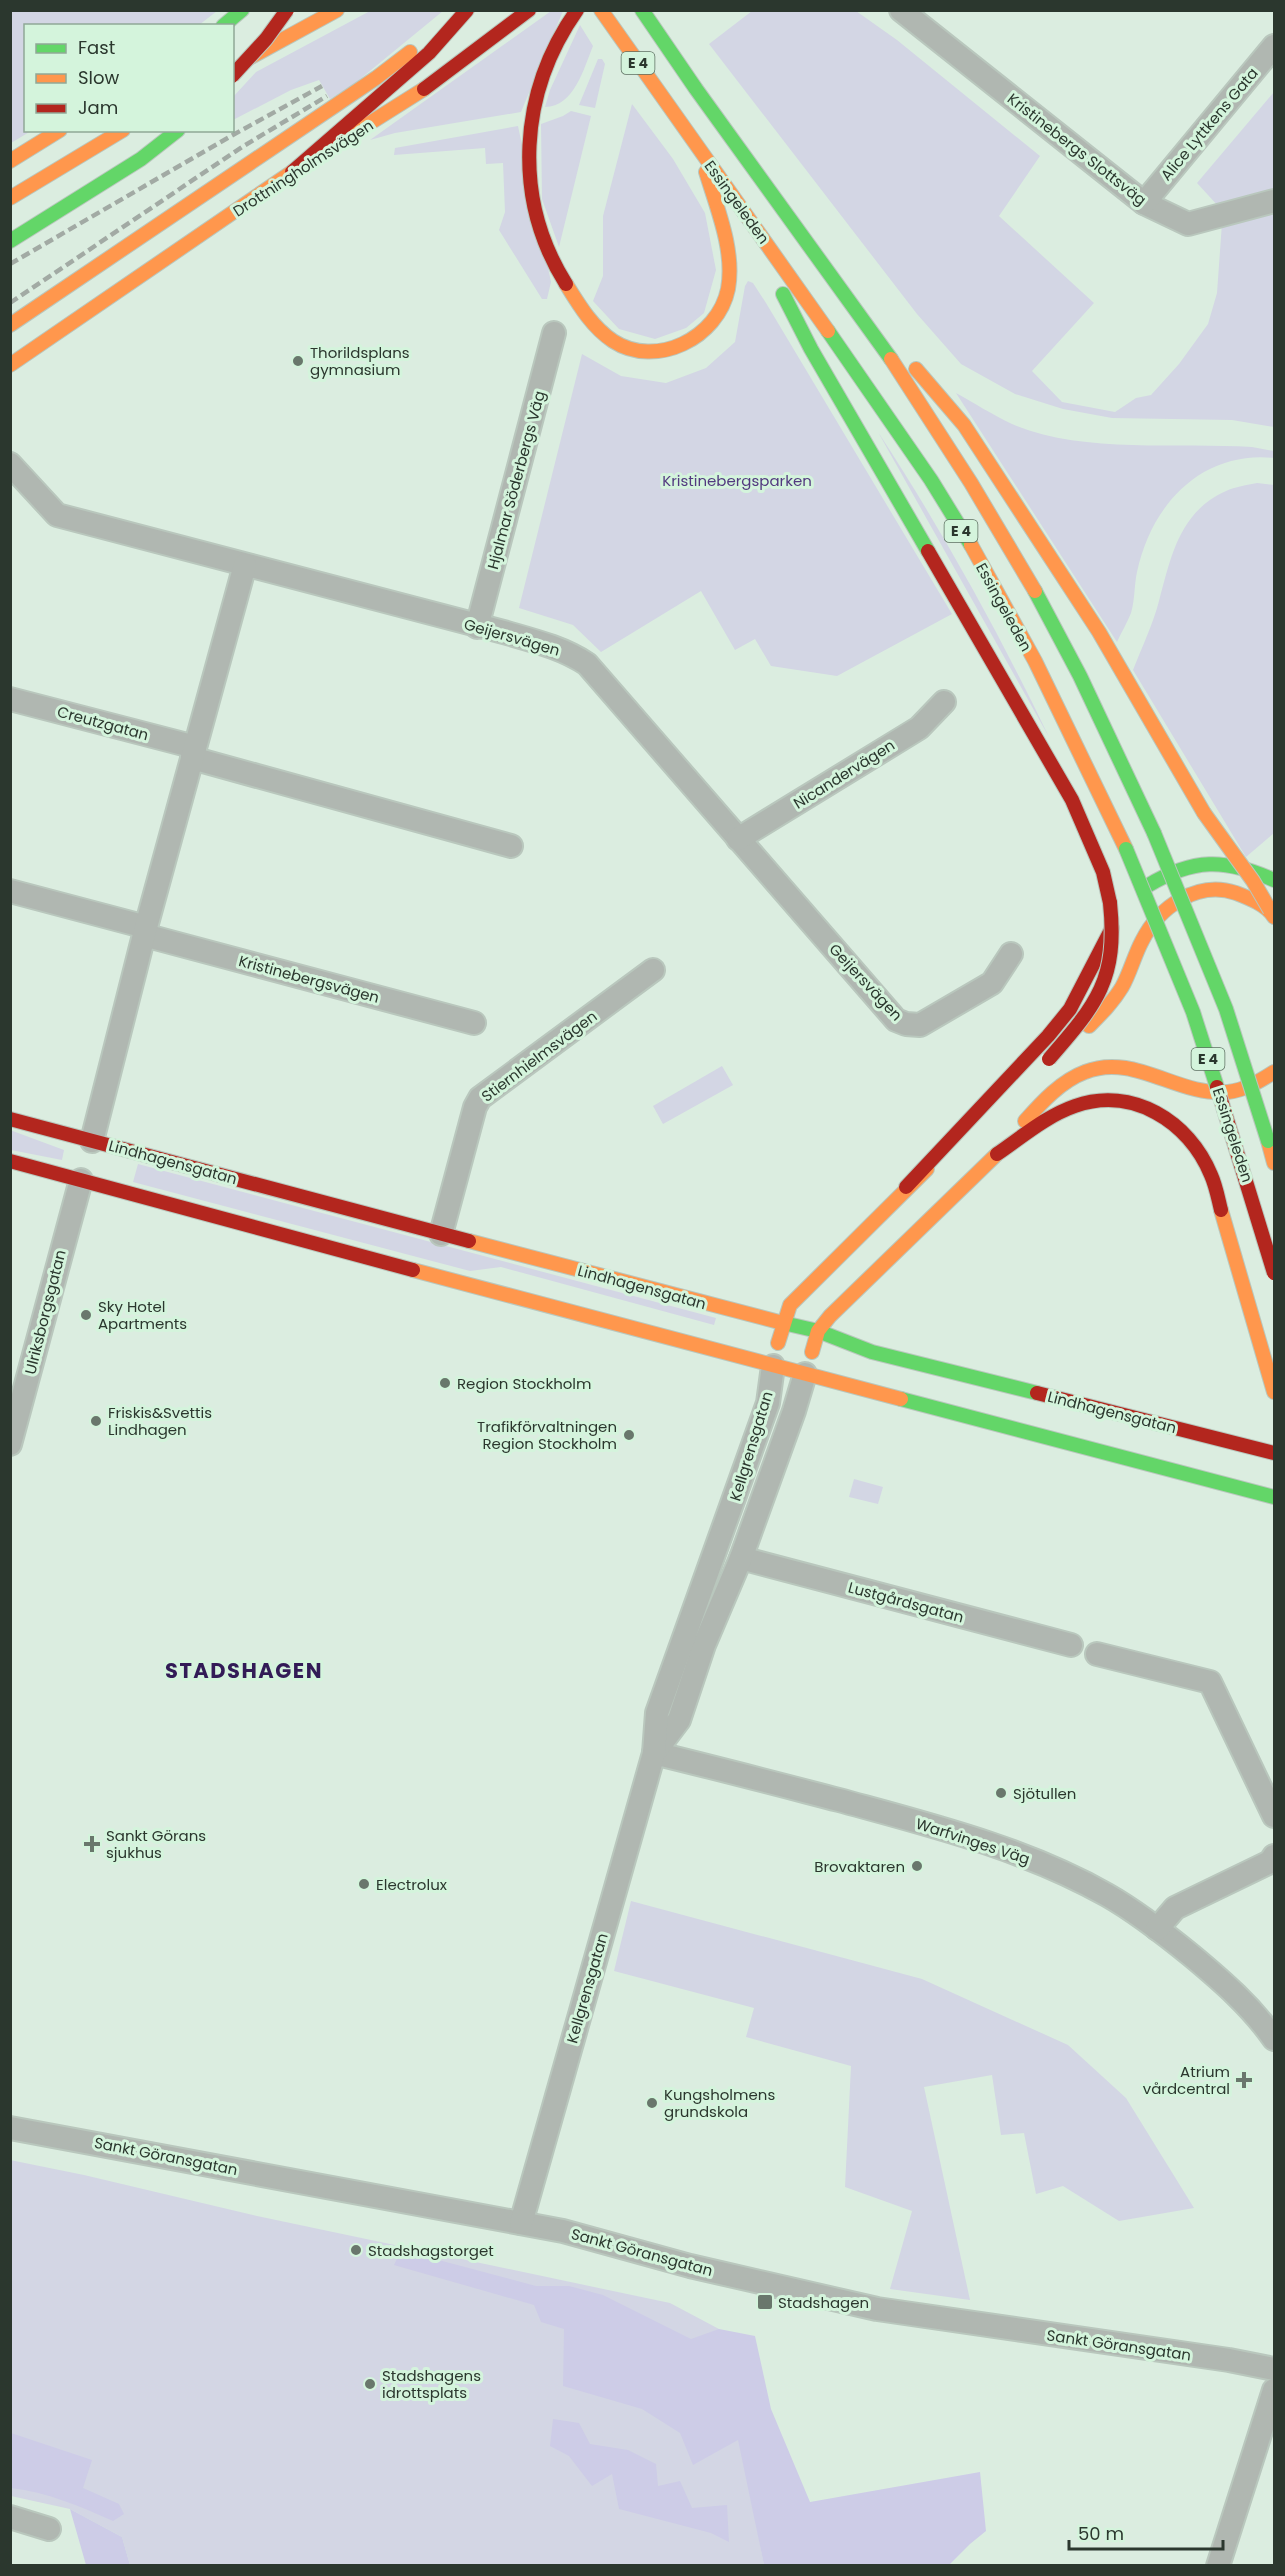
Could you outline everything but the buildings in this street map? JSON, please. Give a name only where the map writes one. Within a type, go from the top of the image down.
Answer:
[{"type":"main road","points":[[225,24],[242,10]]},
{"type":"main road","points":[[234,74],[266,39],[286,10]]},
{"type":"main road","points":[[234,67],[337,10]]},
{"type":"main road","points":[[10,325],[376,78],[438,31],[458,10]]},
{"type":"main road","points":[[292,172],[429,53],[467,10]]},
{"type":"main road","name":"Drottningholmsvägen","points":[[10,365],[292,172],[426,87],[529,10]]},
{"type":"main road","points":[[577,10],[566,23],[550,54],[536,95],[530,142],[534,207],[544,243],[559,274],[584,312],[599,329],[619,345],[646,351],[679,347],[706,330],[720,313],[728,294],[730,274],[726,245],[700,151]]},
{"type":"main road","name":"Essingeleden","points":[[601,10],[844,351],[938,492],[1003,602],[1084,759],[1126,849],[1193,1012],[1275,1273]]},
{"type":"main road","name":"Essingeleden","points":[[642,10],[701,97],[864,321],[948,448],[1031,585],[1105,728],[1154,833],[1226,1009],[1275,1163]]},
{"type":"main road","points":[[10,161],[57,132]]},
{"type":"main road","points":[[10,198],[120,132]]},
{"type":"main road","points":[[10,241],[141,159],[175,132]]},
{"type":"main road","points":[[760,234],[778,284],[811,349],[1072,800],[1103,872],[1110,903],[1114,940],[1111,965],[1104,989],[1091,1011],[1046,1063],[1113,1002],[1142,939],[1153,922],[1186,895],[1205,890],[1225,890],[1272,914]]},
{"type":"main road","name":"Drottningholmsvägen","points":[[10,353],[73,321]]},
{"type":"main road","points":[[864,321],[923,375],[964,425],[1099,632],[1204,813],[1253,881],[1272,914]]},
{"type":"main road","points":[[906,1187],[1041,1044],[1070,1009],[1125,908],[1135,895],[1156,880],[1178,869],[1203,863],[1227,862],[1275,880]]},
{"type":"main road","points":[[997,1154],[1042,1102],[1076,1076],[1092,1069],[1109,1065],[1134,1069],[1206,1093],[1228,1093],[1246,1088],[1275,1072]]},
{"type":"main road","name":"Kellgrensgatan","points":[[773,1366],[790,1305],[802,1290],[906,1187],[1026,1081]]},
{"type":"main road","points":[[997,1154],[1059,1114],[1092,1101],[1118,1100],[1156,1110],[1174,1122],[1202,1155],[1211,1175],[1275,1392]]},
{"type":"main road","name":"Lindhagensgatan","points":[[10,1119],[90,1146],[441,1234],[723,1309],[818,1331],[872,1352],[1026,1396],[1275,1453]]},
{"type":"main road","name":"Kellgrensgatan","points":[[805,1374],[818,1331],[830,1316],[997,1154]]},
{"type":"main road","points":[[10,1161],[82,1175],[773,1366],[1016,1424],[1275,1497]]},
{"type":"street","name":"Kristinebergs Slottsväg","points":[[901,10],[1144,203],[1188,224],[1275,201]]},
{"type":"street","name":"Alice Lyttkens Gata","points":[[1144,203],[1275,46]]},
{"type":"street","name":"Hjalmar Söderbergs Väg","points":[[477,627],[554,333]]},
{"type":"street","name":"Geijersvägen","points":[[10,464],[57,515],[548,645],[587,664],[896,1020],[906,1024],[920,1025],[992,983],[1011,954]]},
{"type":"street","points":[[90,1146],[145,931],[245,565]]},
{"type":"street","name":"Creutzgatan","points":[[10,699],[194,752]]},
{"type":"street","name":"Nicandervägen","points":[[738,838],[919,728],[944,702]]},
{"type":"street","points":[[194,752],[511,846]]},
{"type":"street","name":"Kristinebergsvägen","points":[[10,891],[474,1023]]},
{"type":"street","name":"Stiernhielmsvägen","points":[[441,1234],[475,1107],[480,1098],[653,970]]},
{"type":"street","name":"Ulriksborgsgatan","points":[[10,1444],[82,1175]]},
{"type":"street","name":"Kellgrensgatan","points":[[521,2223],[654,1753],[657,1713],[768,1403],[773,1366]]},
{"type":"street","name":"Kellgrensgatan","points":[[654,1753],[679,1720],[704,1646],[741,1558],[805,1374]]},
{"type":"street","name":"Lustgårdsgatan","points":[[741,1558],[1071,1645]]},
{"type":"street","points":[[1097,1654],[1210,1682],[1275,1816]]},
{"type":"street","name":"Warfvinges Väg","points":[[654,1753],[840,1801],[1000,1846],[1077,1879],[1109,1896],[1157,1929],[1208,1969],[1244,2002],[1275,2039]]},
{"type":"street","points":[[1157,1929],[1175,1908],[1270,1862],[1275,1856]]},
{"type":"street","name":"Sankt Göransgatan","points":[[10,2128],[563,2231],[690,2266],[867,2307],[1230,2360],[1275,2369]]},
{"type":"street","points":[[1218,2565],[1275,2390]]},
{"type":"street","points":[[10,2517],[49,2529]]},
{"type":"green space","points":[[11,11],[217,11],[200,24],[24,24],[24,132],[29,132],[11,143]]},
{"type":"green space","points":[[370,11],[443,11],[354,84],[330,99],[319,80],[291,90],[234,119],[234,96],[256,72]]},
{"type":"green space","points":[[551,11],[563,11],[521,112],[395,133],[370,140]]},
{"type":"green space","points":[[752,11],[856,11],[897,40],[1040,156],[999,216],[1094,303],[1032,371],[1062,402],[1115,412],[1136,398],[1151,395],[1179,364],[1208,324],[1217,293],[1222,223],[1274,212],[1274,427],[1232,420],[1112,418],[1063,409],[1015,394],[961,364],[917,314],[709,44]]},
{"type":"green space","points":[[580,25],[593,46],[582,75],[571,94],[563,101],[545,107],[550,90]]},
{"type":"green space","points":[[598,59],[602,59],[605,64],[595,108],[579,105]]},
{"type":"green space","points":[[1274,92],[1274,194],[1219,207],[1197,183]]},
{"type":"green space","points":[[632,104],[673,159],[705,213],[716,270],[704,313],[686,328],[655,339],[619,329],[593,301],[603,276],[603,216]]},
{"type":"green space","points":[[571,111],[591,116],[559,247],[542,199],[541,124]]},
{"type":"green space","points":[[518,126],[551,282],[547,299],[542,299],[499,230],[505,212],[503,163],[486,164],[485,148],[394,155],[395,148]]},
{"type":"green space","name":"Kristinebergsparken","points":[[748,281],[753,283],[766,303],[952,614],[837,676],[771,666],[755,639],[735,650],[701,591],[601,652],[573,625],[519,608],[582,354],[621,376],[666,383],[706,368],[735,342],[745,286]]},
{"type":"green space","points":[[956,393],[1012,424],[1068,440],[1130,445],[1252,447],[1274,451],[1274,458],[1247,458],[1212,468],[1191,481],[1169,502],[1146,542],[1137,572],[1131,613],[1117,642]]},
{"type":"green space","points":[[878,432],[925,506],[968,582],[1010,658],[1049,737]]},
{"type":"green space","points":[[1257,483],[1274,485],[1274,833],[1246,857],[1133,670],[1154,618],[1173,552],[1187,523],[1210,500],[1241,486]]},
{"type":"green space","points":[[722,1066],[733,1085],[663,1124],[653,1106]]},
{"type":"green space","points":[[10,1130],[64,1150],[62,1160],[11,1150]]},
{"type":"green space","points":[[138,1164],[716,1318],[714,1325],[501,1267],[470,1271],[133,1182]]},
{"type":"green space","points":[[854,1479],[883,1487],[878,1504],[849,1497]]},
{"type":"green space","points":[[631,1901],[922,1979],[1068,2045],[1126,2098],[1194,2208],[1119,2221],[1063,2186],[1036,2194],[1024,2133],[1001,2135],[992,2075],[924,2087],[970,2300],[890,2289],[912,2211],[845,2187],[851,2066],[746,2037],[754,2008],[614,1971]]},
{"type":"green space","name":"Stadshagens idrottsplats","points":[[10,2160],[257,2216],[670,2303],[719,2329],[764,2565],[130,2565],[122,2537],[70,2509],[11,2496]]},
{"type":"shaded area","points":[[401,2250],[536,2286],[569,2286],[603,2295],[691,2339],[719,2329],[755,2336],[771,2409],[810,2502],[980,2472],[986,2531],[949,2565],[764,2565],[738,2440],[693,2465],[680,2433],[642,2409],[563,2386],[564,2329],[541,2322],[534,2305],[394,2265]]},
{"type":"shaded area","points":[[553,2419],[579,2423],[590,2444],[628,2450],[656,2464],[658,2486],[680,2481],[692,2508],[727,2505],[729,2542],[711,2533],[619,2509],[612,2474],[592,2486],[569,2456],[550,2446]]},
{"type":"shaded area","points":[[11,2433],[92,2460],[83,2488],[119,2504],[124,2514],[113,2521],[50,2496],[11,2488]]},
{"type":"shaded area","points":[[70,2509],[122,2537],[130,2565],[86,2565]]},
{"type":"railway","points":[[10,264],[322,86]]},
{"type":"railway","points":[[10,303],[242,147],[327,96]]},
{"type":"traffic: fast","points":[[225,24],[242,10]]},
{"type":"traffic: fast","points":[[642,10],[696,89],[891,359]]},
{"type":"traffic: fast","points":[[10,241],[141,159],[175,132]]},
{"type":"traffic: fast","points":[[783,294],[811,349],[928,551]]},
{"type":"traffic: fast","points":[[828,331],[931,480],[971,545]]},
{"type":"traffic: fast","points":[[1035,591],[1080,676],[1154,833]]},
{"type":"traffic: fast","points":[[1154,833],[1226,1009],[1268,1141]]},
{"type":"traffic: fast","points":[[1126,849],[1193,1012],[1217,1087]]},
{"type":"traffic: fast","points":[[1147,886],[1179,870],[1209,864],[1240,868],[1274,880]]},
{"type":"traffic: fast","points":[[779,1322],[818,1331],[872,1352],[1037,1393]]},
{"type":"traffic: fast","points":[[901,1399],[1274,1497]]},
{"type":"traffic: slow","points":[[249,58],[337,10]]},
{"type":"traffic: slow","points":[[601,10],[828,331]]},
{"type":"traffic: slow","points":[[10,325],[376,78],[410,52]]},
{"type":"traffic: slow","points":[[10,365],[292,172],[424,89]]},
{"type":"traffic: slow","points":[[10,161],[57,132]]},
{"type":"traffic: slow","points":[[10,198],[120,132]]},
{"type":"traffic: slow","points":[[566,284],[586,315],[599,329],[613,341],[630,349],[648,352],[666,350],[683,344],[699,334],[712,322],[722,306],[730,275],[724,230],[706,172]]},
{"type":"traffic: slow","points":[[891,359],[971,483],[1035,591]]},
{"type":"traffic: slow","points":[[916,369],[964,425],[1099,632],[1204,813]]},
{"type":"traffic: slow","points":[[971,545],[1035,661],[1126,849]]},
{"type":"traffic: slow","points":[[1204,813],[1253,881],[1270,910]]},
{"type":"traffic: slow","points":[[1089,1026],[1111,1003],[1122,987],[1149,929],[1158,917],[1181,899],[1207,890],[1221,890],[1236,893],[1257,902],[1274,917]]},
{"type":"traffic: slow","points":[[1025,1121],[1060,1086],[1085,1072],[1103,1067],[1121,1067],[1139,1071],[1210,1092],[1240,1089],[1274,1072]]},
{"type":"traffic: slow","points":[[1268,1141],[1274,1163]]},
{"type":"traffic: slow","points":[[812,1352],[818,1331],[830,1316],[997,1154]]},
{"type":"traffic: slow","points":[[778,1343],[790,1305],[927,1169]]},
{"type":"traffic: slow","points":[[1221,1210],[1274,1392]]},
{"type":"traffic: slow","points":[[469,1241],[779,1322]]},
{"type":"traffic: slow","points":[[413,1270],[901,1399]]},
{"type":"traffic: jam","points":[[234,74],[266,39],[287,10]]},
{"type":"traffic: jam","points":[[292,172],[429,53],[467,10]]},
{"type":"traffic: jam","points":[[424,89],[529,10]]},
{"type":"traffic: jam","points":[[566,284],[549,251],[537,216],[530,181],[529,146],[534,110],[543,75],[558,42],[577,10]]},
{"type":"traffic: jam","points":[[928,551],[1072,800],[1103,872],[1110,903]]},
{"type":"traffic: jam","points":[[1049,1059],[1092,1006],[1100,989],[1111,952],[1110,903]]},
{"type":"traffic: jam","points":[[906,1187],[1048,1036],[1070,1009],[1112,928]]},
{"type":"traffic: jam","points":[[1217,1087],[1274,1273]]},
{"type":"traffic: jam","points":[[997,1154],[1044,1121],[1075,1106],[1096,1101],[1117,1101],[1137,1105],[1173,1124],[1188,1139],[1201,1156],[1211,1175],[1221,1210]]},
{"type":"traffic: jam","points":[[10,1119],[469,1241]]},
{"type":"traffic: jam","points":[[10,1161],[413,1270]]},
{"type":"traffic: jam","points":[[1037,1393],[1274,1453]]},
{"type":"place","name":"Thorildsplans gymnasium","points":[[298,361]]},
{"type":"place","name":"Sky Hotel Apartments","points":[[86,1315]]},
{"type":"place","name":"Region Stockholm","points":[[445,1383]]},
{"type":"place","name":"Friskis&Svettis Lindhagen","points":[[96,1421]]},
{"type":"place","name":"Trafikförvaltningen Region Stockholm","points":[[629,1435]]},
{"type":"place","name":"Sjötullen","points":[[1001,1793]]},
{"type":"place","name":"Sankt Görans sjukhus","points":[[92,1844]]},
{"type":"place","name":"Brovaktaren","points":[[917,1866]]},
{"type":"place","name":"Electrolux","points":[[364,1884]]},
{"type":"place","name":"Atrium vårdcentral","points":[[1244,2080]]},
{"type":"place","name":"Kungsholmens grundskola","points":[[652,2103]]},
{"type":"place","name":"Stadshagstorget","points":[[356,2250]]},
{"type":"place","name":"Stadshagen","points":[[765,2302]]},
{"type":"place","name":"Stadshagens idrottsplats","points":[[370,2384]]},
{"type":"district","name":"STADSHAGEN","points":[[244,1670]]}]
